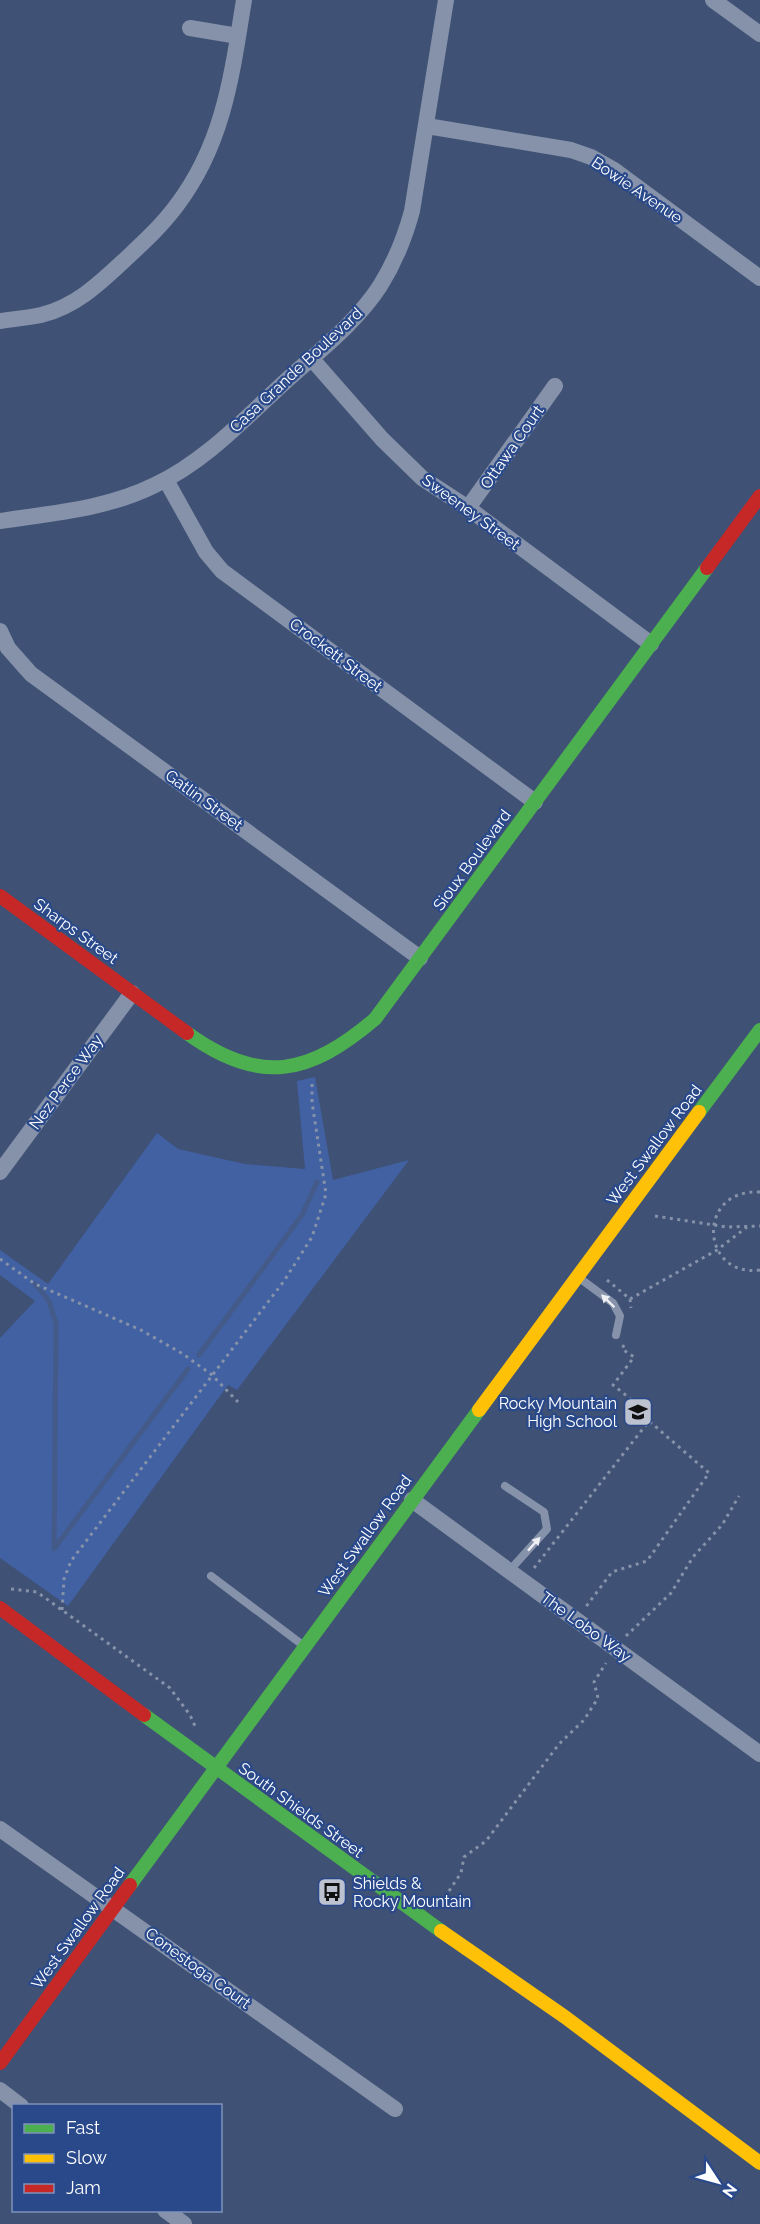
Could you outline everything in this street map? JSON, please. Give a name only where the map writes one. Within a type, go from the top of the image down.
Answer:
[{"type":"street","points":[[0,321],[41,315],[62,308],[85,296],[159,228],[177,206],[199,171],[220,123],[229,90],[244,0]]},
{"type":"street","name":"Casa Grande Boulevard","points":[[0,521],[96,506],[128,497],[166,480],[208,452],[357,316],[379,287],[406,234],[427,126],[446,0]]},
{"type":"street","points":[[713,0],[760,34]]},
{"type":"street","points":[[190,28],[238,36]]},
{"type":"street","name":"Bowie Avenue","points":[[427,126],[556,146],[591,157],[614,170],[760,278]]},
{"type":"street","name":"Sweeney Street","points":[[311,358],[397,454],[422,478],[468,508],[651,644]]},
{"type":"street","name":"Ottawa Court","points":[[468,508],[555,386]]},
{"type":"street","name":"Crockett Street","points":[[166,480],[206,552],[222,571],[535,802]]},
{"type":"street","name":"Sioux Boulevard","points":[[132,993],[206,1047],[240,1063],[276,1068],[312,1061],[351,1040],[375,1018],[760,496]]},
{"type":"street","name":"Gatlin Street","points":[[0,631],[8,648],[31,674],[420,958]]},
{"type":"street","name":"Sharps Street","points":[[0,896],[132,993]]},
{"type":"street","name":"Nez Perce Way","points":[[0,1172],[8,1148],[132,993]]},
{"type":"street","name":"West Swallow Road","points":[[0,2063],[760,1030]]},
{"type":"street","name":"The Lobo Way","points":[[412,1500],[760,1754]]},
{"type":"street","name":"South Shields Street","points":[[0,1608],[451,1939],[565,2017],[760,2163]]},
{"type":"street","name":"Conestoga Court","points":[[0,1828],[395,2109]]},
{"type":"street","points":[[0,2090],[18,2104]]},
{"type":"street","points":[[166,2212],[184,2224]]},
{"type":"lane","points":[[577,1277],[613,1303],[620,1316],[616,1335]]},
{"type":"lane","points":[[505,1486],[544,1512],[547,1529],[509,1571]]},
{"type":"lane","points":[[211,1576],[305,1646]]},
{"type":"path","points":[[62,1610],[64,1579],[71,1561],[284,1281],[312,1237],[326,1194],[312,1102],[312,1061]]},
{"type":"path","points":[[760,1191],[739,1193],[729,1198],[716,1215],[713,1225],[717,1250],[732,1265],[742,1269],[760,1270]]},
{"type":"path","points":[[655,1216],[713,1225],[760,1226]]},
{"type":"path","points":[[630,1299],[717,1250],[747,1227]]},
{"type":"path","points":[[0,1259],[35,1284],[141,1330],[183,1354],[212,1375],[238,1402]]},
{"type":"path","points":[[607,1281],[630,1299],[631,1310]]},
{"type":"path","points":[[576,1620],[612,1572],[647,1561],[709,1473],[649,1421],[647,1412],[612,1385],[634,1358],[622,1349],[626,1340]]},
{"type":"path","points":[[524,1582],[649,1421]]},
{"type":"path","points":[[449,1891],[461,1873],[464,1857],[486,1841],[558,1744],[584,1720],[598,1698],[594,1682],[615,1648],[671,1593],[693,1557],[722,1525],[739,1496]]},
{"type":"path","points":[[9,1588],[37,1592],[170,1688]]},
{"type":"shaded area","points":[[315,1077],[333,1180],[409,1160],[237,1390],[228,1385],[68,1606],[0,1558],[0,1338],[35,1301],[0,1275],[0,1250],[48,1284],[157,1133],[178,1149],[245,1164],[305,1169],[297,1081]]},
{"type":"waterway","points":[[199,1355],[302,1215],[317,1182]]},
{"type":"waterway","points":[[35,1284],[49,1301],[56,1324],[54,1549],[188,1369]]},
{"type":"traffic: fast","points":[[187,1033],[213,1050],[238,1061],[261,1067],[284,1067],[306,1062],[328,1052],[375,1019],[707,568]]},
{"type":"traffic: fast","points":[[699,1112],[760,1030]]},
{"type":"traffic: fast","points":[[130,1885],[479,1410]]},
{"type":"traffic: fast","points":[[144,1715],[441,1931]]},
{"type":"traffic: slow","points":[[479,1410],[699,1112]]},
{"type":"traffic: slow","points":[[441,1931],[565,2017],[760,2163]]},
{"type":"traffic: jam","points":[[707,568],[760,496]]},
{"type":"traffic: jam","points":[[0,896],[187,1033]]},
{"type":"traffic: jam","points":[[0,1608],[144,1715]]},
{"type":"traffic: jam","points":[[0,2063],[130,1885]]},
{"type":"place","name":"Rocky Mountain High School","points":[[638,1412]]},
{"type":"place","name":"Shields & Rocky Mountain","points":[[332,1892]]}]
